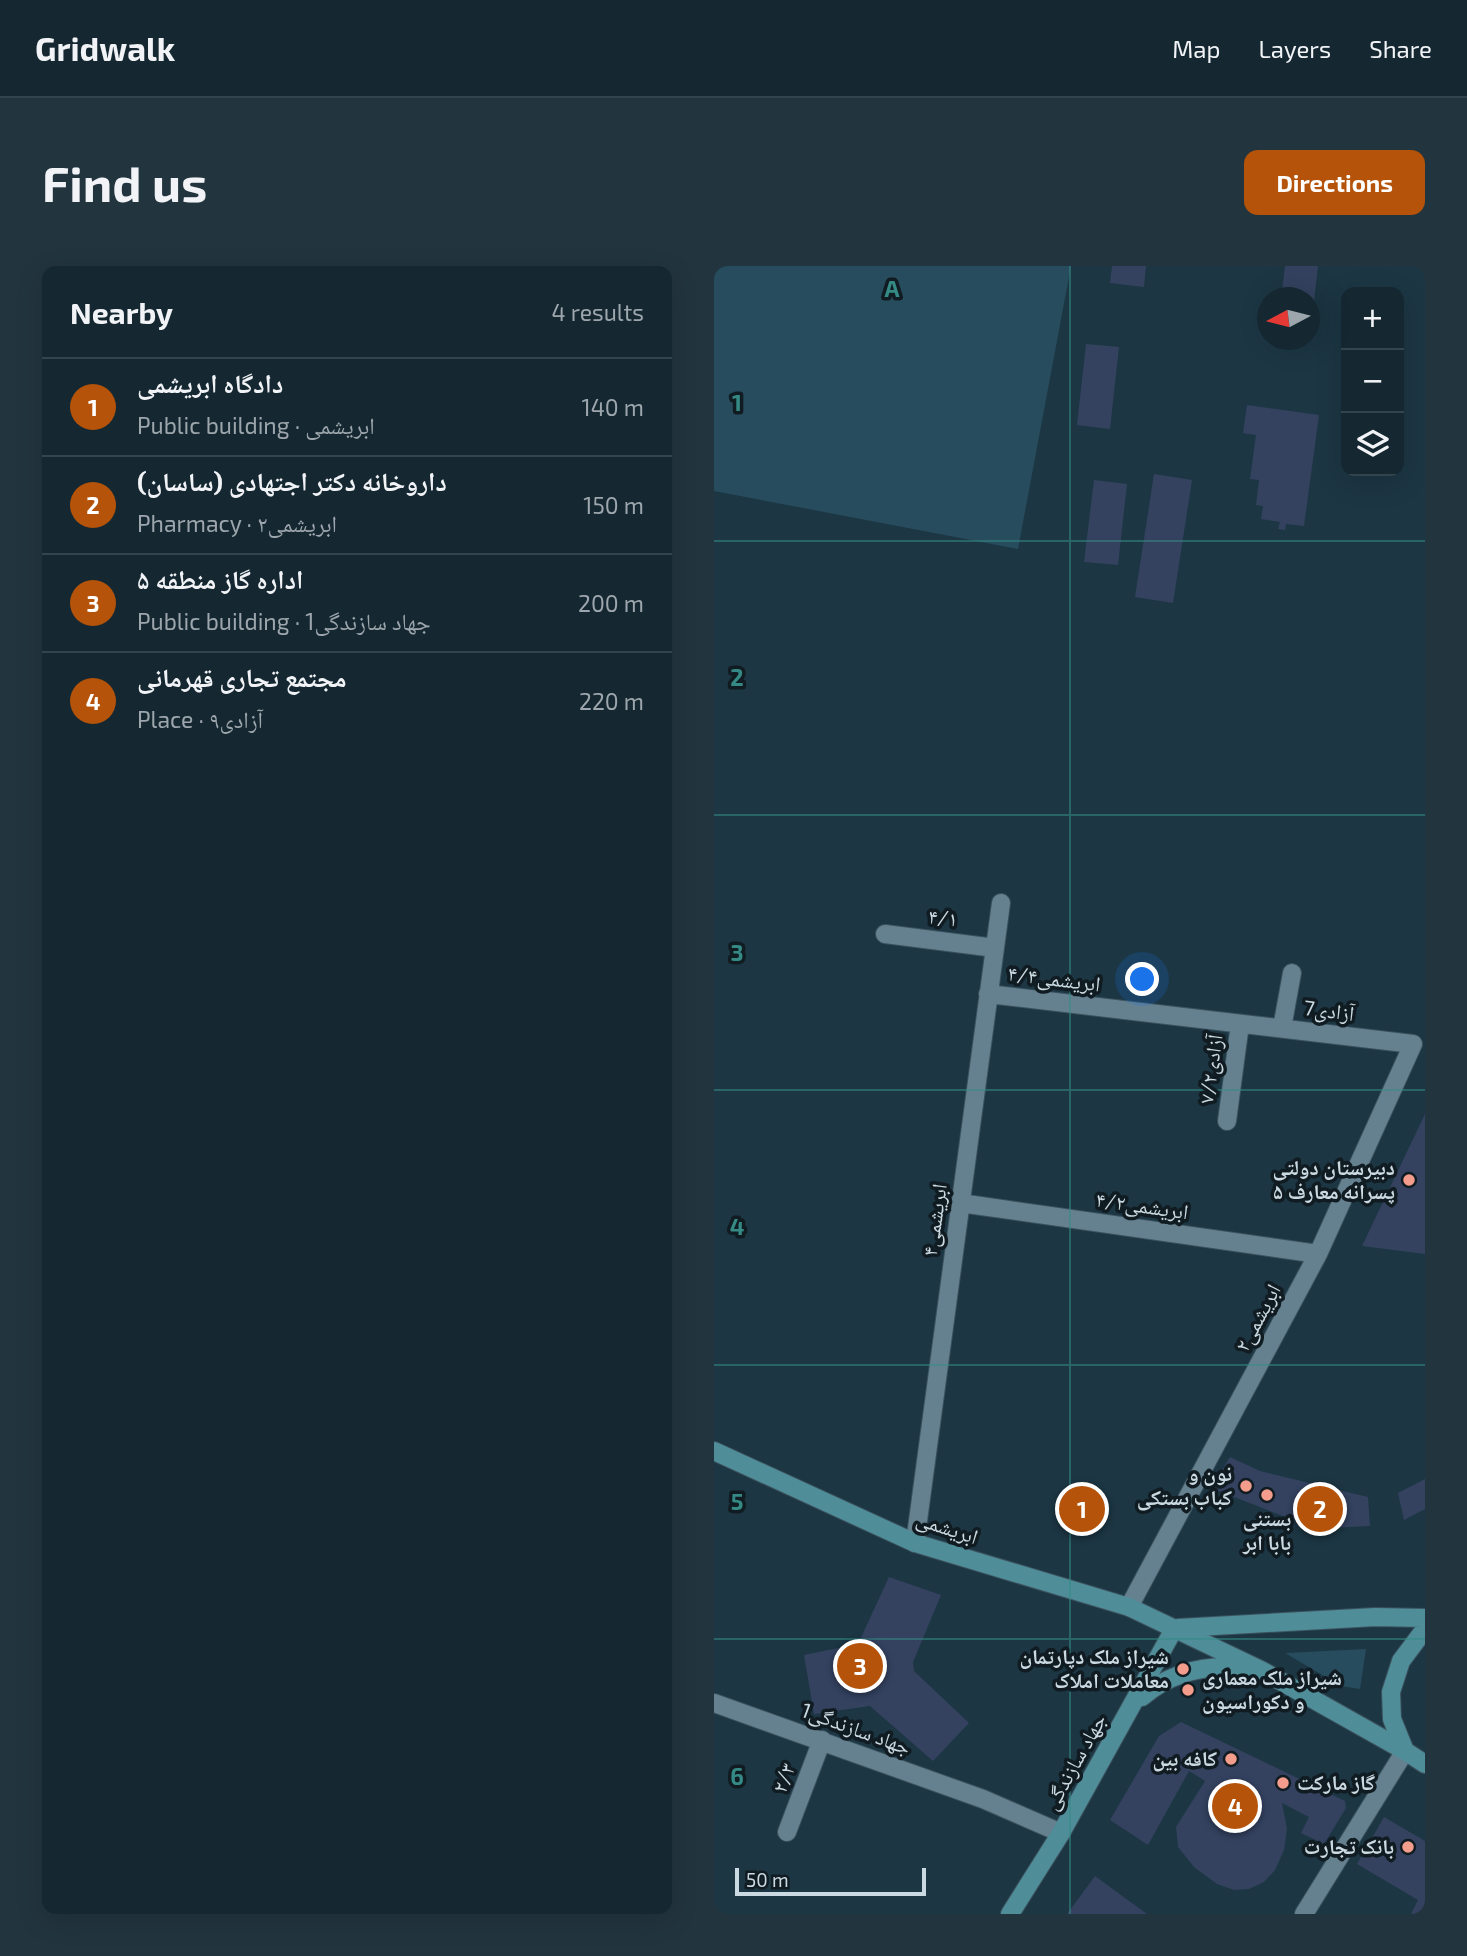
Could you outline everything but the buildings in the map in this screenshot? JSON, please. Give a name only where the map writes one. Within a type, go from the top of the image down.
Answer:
[{"type":"main road","name":"ابریشمی","points":[[714,1451],[915,1543],[1129,1607],[1261,1670],[1425,1764]]},
{"type":"main road","points":[[1174,1629],[1375,1617],[1425,1618]]},
{"type":"main road","name":"جهاد سازندگی","points":[[1010,1914],[1061,1833],[1174,1629]]},
{"type":"main road","points":[[1405,1751],[1392,1719],[1391,1692],[1401,1661],[1425,1629]]},
{"type":"main road","points":[[1134,1704],[1164,1681],[1198,1669],[1227,1666],[1261,1670]]},
{"type":"street","name":"ابریشمی۴","points":[[915,1543],[1000,903]]},
{"type":"street","name":"۴/۱","points":[[885,934],[995,948]]},
{"type":"street","points":[[1282,1028],[1292,973]]},
{"type":"street","name":"ابریشمی۴/۴","points":[[988,994],[1240,1024]]},
{"type":"street","name":"7آزادی","points":[[1240,1024],[1419,1039]]},
{"type":"street","name":"۷/۲آزادی","points":[[1227,1121],[1240,1024]]},
{"type":"street","name":"ابریشمی۲","points":[[1129,1607],[1318,1254],[1419,1039]]},
{"type":"street","name":"ابریشمی۴/۲","points":[[960,1203],[1318,1254]]},
{"type":"street","name":"1جهاد سازندگی","points":[[714,1703],[983,1799],[1061,1833]]},
{"type":"street","name":"۲/۳","points":[[787,1832],[822,1740]]},
{"type":"street","points":[[1304,1914],[1405,1751]]},
{"type":"shaded area","points":[[714,266],[1071,266],[1018,549],[714,491]]},
{"type":"shaded area","points":[[1366,1649],[1360,1689],[1341,1686],[1285,1653]]},
{"type":"place","name":"دبیرستان دولتی پسرانه معارف ۵","points":[[1409,1180]]},
{"type":"place","name":"نون و کباب بستکی","points":[[1246,1486]]},
{"type":"place","name":"بستنی بابا ابر","points":[[1267,1495]]},
{"type":"place","name":"دادگاه ابریشمی","points":[[1082,1509]]},
{"type":"place","name":"داروخانه دکتر اجتهادی (ساسان)","points":[[1320,1509]]},
{"type":"place","name":"اداره گاز منطقه ۵","points":[[860,1666]]},
{"type":"place","name":"شیراز ملک دپارتمان معاملات املاک","points":[[1183,1669]]},
{"type":"place","name":"شیراز ملک معماری و دکوراسیون","points":[[1188,1690]]},
{"type":"place","name":"کافه بین","points":[[1231,1759]]},
{"type":"place","name":"گاز مارکت","points":[[1283,1783]]},
{"type":"place","name":"مجتمع تجاری قهرمانی","points":[[1235,1806]]},
{"type":"place","name":"بانک تجارت","points":[[1408,1847]]}]
